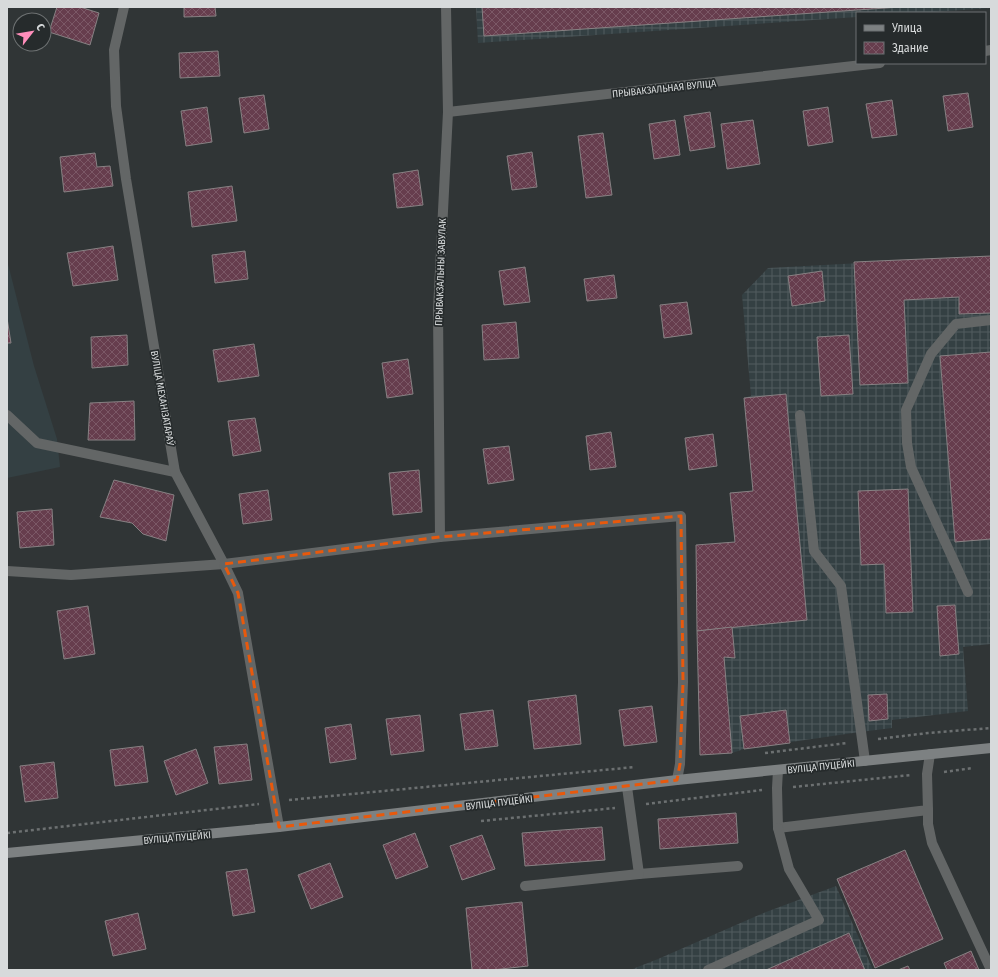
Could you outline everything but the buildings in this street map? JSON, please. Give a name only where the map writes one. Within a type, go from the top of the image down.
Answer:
[{"type":"main road","name":"ВУЛІЦА ПУЦЕЙКІ","points":[[7,853],[279,827],[676,780],[991,748]]},
{"type":"street","name":"ВУЛІЦА МЕХАНІЗАТАРАЎ","points":[[124,7],[114,50],[116,106],[126,179],[175,472],[238,593],[279,827]]},
{"type":"street","name":"ПРЫВАКЗАЛЬНЫ ЗАВУЛАК","points":[[440,537],[438,310],[448,112],[446,7]]},
{"type":"street","name":"ПРЫВАКЗАЛЬНАЯ ВУЛІЦА","points":[[448,112],[871,64]]},
{"type":"street","points":[[968,592],[911,466],[907,443],[906,410],[931,354],[956,324],[991,320]]},
{"type":"street","points":[[800,414],[814,551],[841,586],[864,761]]},
{"type":"street","points":[[7,415],[36,443],[175,472]]},
{"type":"street","points":[[7,572],[71,575],[224,564],[440,537],[681,516],[683,682],[680,764],[676,780]]},
{"type":"street","points":[[930,754],[927,774],[928,824],[932,843],[991,970]]},
{"type":"street","points":[[708,970],[818,920],[789,869],[778,828],[776,788],[778,770]]},
{"type":"street","points":[[627,787],[638,874]]},
{"type":"street","points":[[778,828],[928,810]]},
{"type":"street","points":[[525,886],[638,874],[738,866]]},
{"type":"path","points":[[759,754],[928,733],[991,728]]},
{"type":"path","points":[[7,833],[275,802],[636,767]]},
{"type":"highlighted area","points":[[681,516],[683,682],[680,764],[677,780],[279,827],[238,593],[224,564],[440,537]]},
{"type":"shaded area","points":[[476,7],[991,7],[934,12],[856,12],[856,17],[478,43]]},
{"type":"shaded area","points":[[991,256],[991,644],[963,647],[968,711],[892,720],[892,728],[744,749],[732,753],[700,755],[696,545],[735,542],[730,493],[753,491],[744,398],[751,396],[742,295],[768,268]]},
{"type":"shaded area","points":[[7,260],[34,366],[57,439],[60,467],[7,478]]},
{"type":"shaded area","points":[[836,886],[873,970],[630,970],[766,912]]}]
